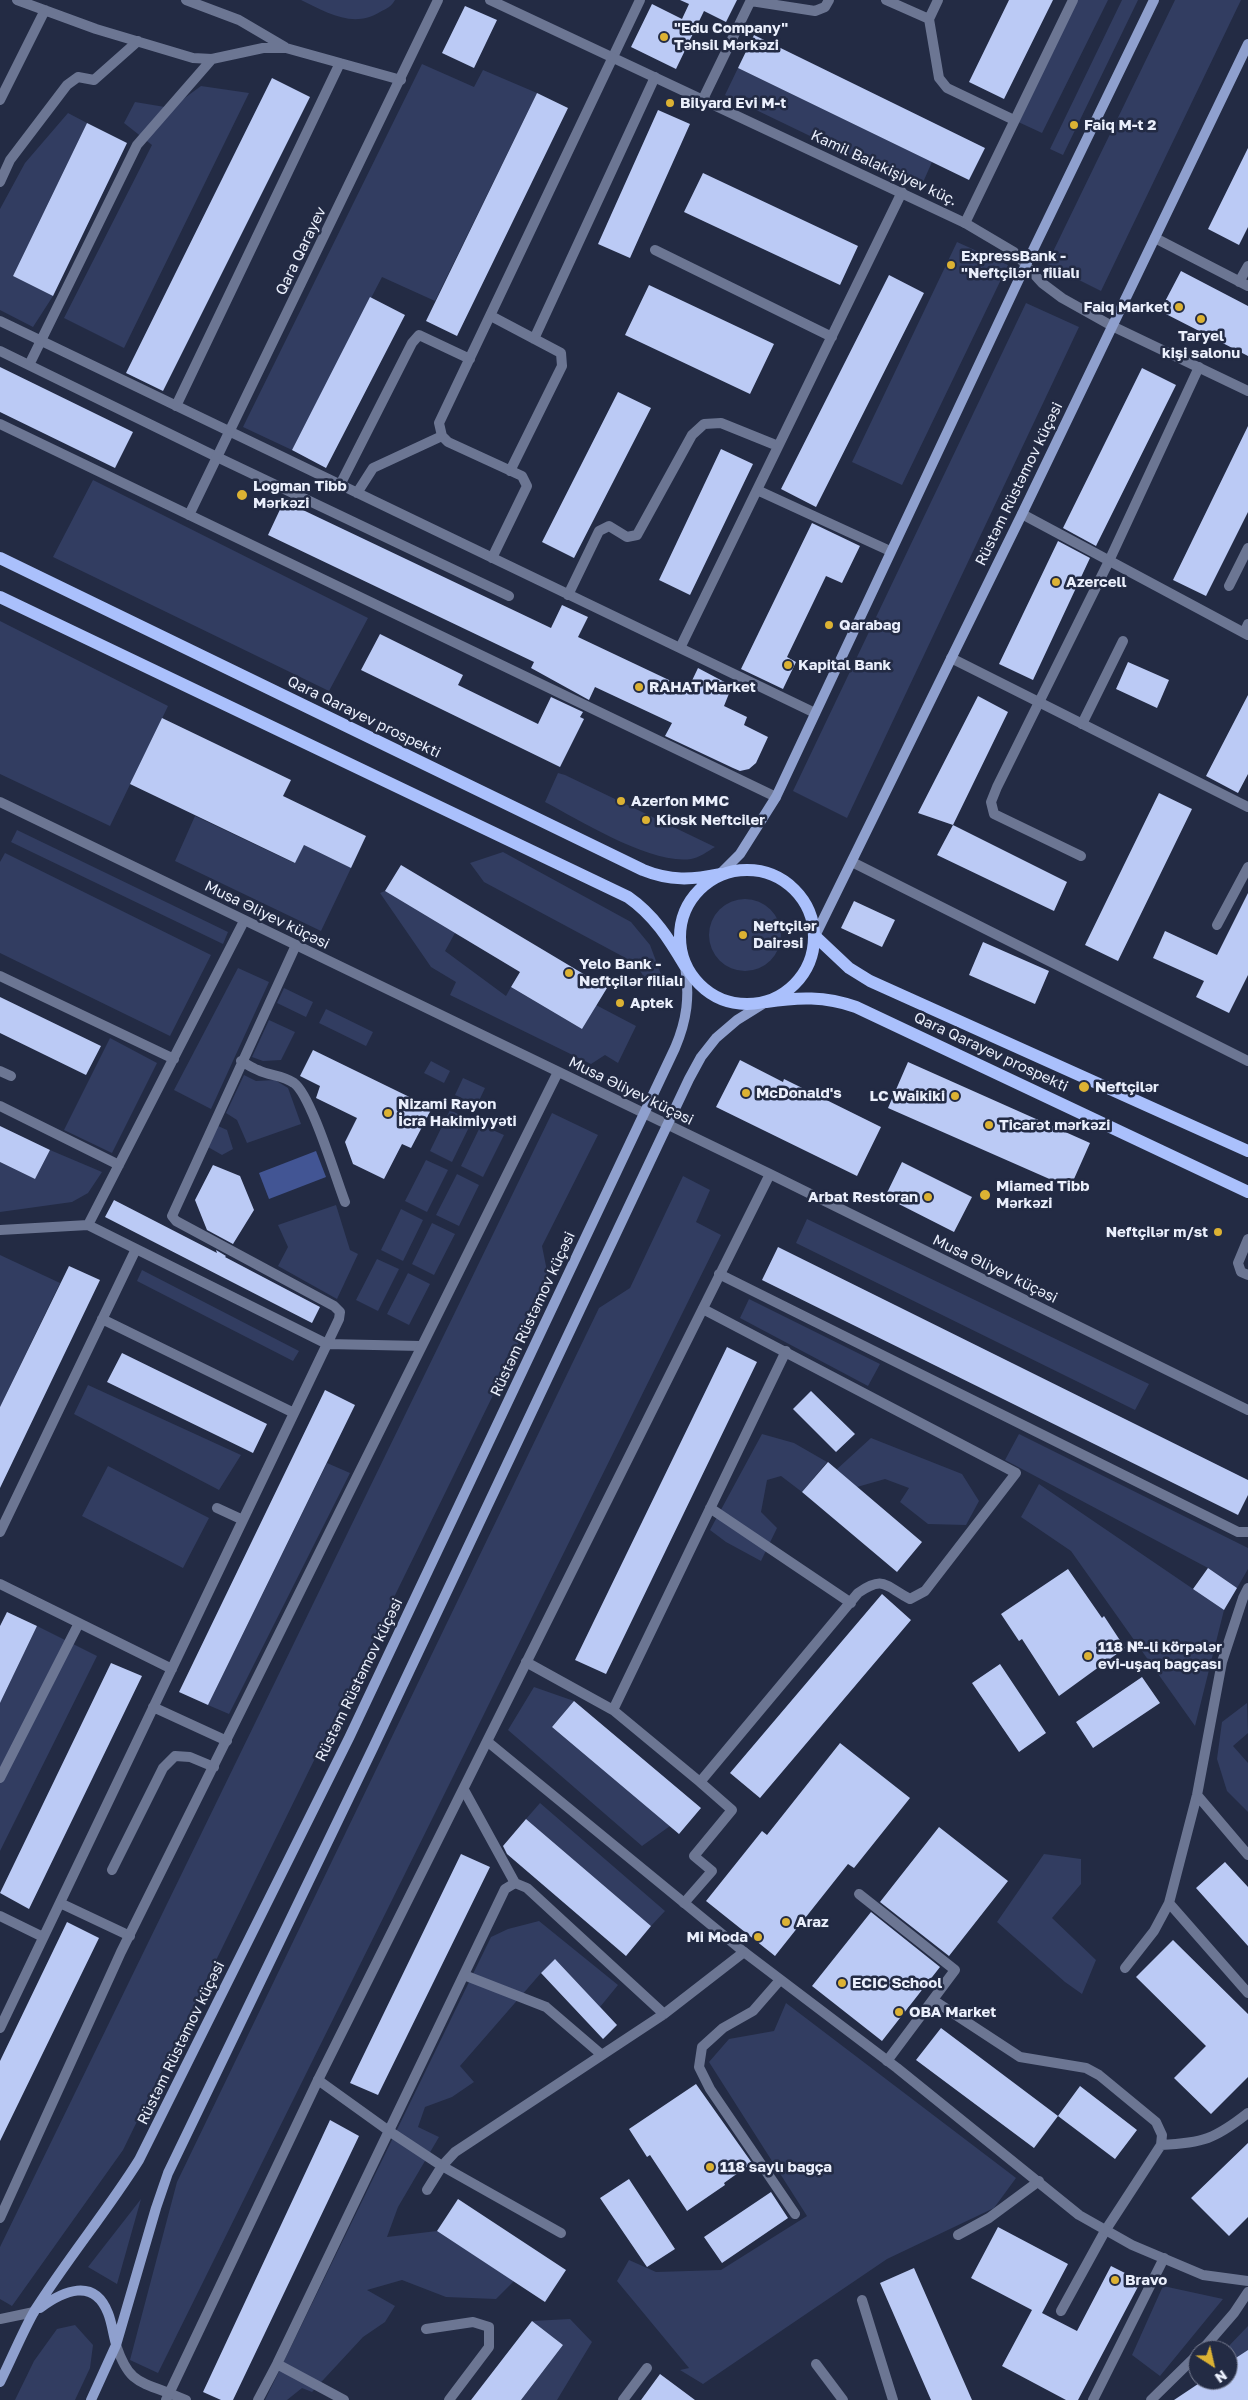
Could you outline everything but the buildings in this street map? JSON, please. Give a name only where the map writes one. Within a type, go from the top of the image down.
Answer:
[{"type":"main road","points":[[685,966],[679,944],[680,922],[688,902],[702,886],[720,874],[740,854],[776,797],[890,551],[1154,0]]},
{"type":"main road","name":"Rüstəm Rüstəmov küçəsi","points":[[815,936],[1022,514],[1248,44]]},
{"type":"main road","name":"Qara Qarayev prospekti","points":[[0,558],[643,870],[658,876],[677,880],[720,874]]},
{"type":"main road","points":[[0,597],[628,897],[644,908],[658,924],[699,986],[719,999],[742,1004],[766,1002]]},
{"type":"main road","points":[[91,2400],[116,2345],[168,2173],[373,1748],[644,1170],[701,1057],[716,1038],[737,1020],[766,1002],[787,992],[801,979],[810,962],[815,936],[812,915],[804,898],[791,884],[775,874],[757,869],[738,869],[720,874]]},
{"type":"main road","name":"Qara Qarayev prospekti","points":[[815,936],[849,968],[870,981],[1248,1151]]},
{"type":"main road","name":"Rüstəm Rüstəmov küçəsi","points":[[0,2382],[34,2312],[72,2255],[115,2198],[139,2160],[349,1738],[675,1048],[687,1010],[689,989],[685,966]]},
{"type":"main road","name":"Qara Qarayev prospekti","points":[[766,1002],[816,997],[836,1000],[856,1007],[1248,1192]]},
{"type":"main road","points":[[34,2312],[54,2298],[69,2291],[87,2291],[99,2299],[108,2312],[116,2345]]},
{"type":"street","points":[[17,0],[192,58],[212,59],[263,48],[286,48]]},
{"type":"street","points":[[186,0],[239,20],[286,48],[401,80]]},
{"type":"street","name":"Qara Qarayev","points":[[189,516],[438,0]]},
{"type":"street","name":"Kamil Balakişiyev küç.","points":[[490,0],[965,222],[1002,243],[1027,265],[1042,283],[1062,298],[1112,326],[1248,391]]},
{"type":"street","points":[[492,558],[527,486],[522,476],[448,442],[442,436],[440,423],[640,0]]},
{"type":"street","points":[[703,99],[751,1],[815,11],[825,7],[829,0]]},
{"type":"street","points":[[886,0],[929,19]]},
{"type":"street","points":[[938,0],[929,19],[939,78],[947,88],[1014,120]]},
{"type":"street","points":[[965,222],[1073,0]]},
{"type":"street","points":[[0,100],[45,10]]},
{"type":"street","points":[[0,182],[10,160],[67,85],[78,77],[94,80],[138,41]]},
{"type":"street","points":[[29,365],[137,145],[212,59]]},
{"type":"street","points":[[176,406],[340,63]]},
{"type":"street","points":[[534,339],[655,77]]},
{"type":"street","points":[[680,648],[902,192]]},
{"type":"street","points":[[1155,238],[1244,284],[1248,266]]},
{"type":"street","points":[[655,250],[832,337]]},
{"type":"street","points":[[491,316],[561,353],[562,366],[510,470]]},
{"type":"street","points":[[0,321],[815,713]]},
{"type":"street","points":[[340,485],[412,343],[419,335],[470,359]]},
{"type":"street","points":[[0,351],[509,596]]},
{"type":"street","points":[[1080,856],[994,814],[991,802],[1109,561],[1199,367]]},
{"type":"street","points":[[568,595],[599,532],[608,526],[627,537],[637,535],[692,435],[704,424],[721,423],[778,446]]},
{"type":"street","points":[[0,424],[776,797]]},
{"type":"street","points":[[357,493],[373,468],[442,436]]},
{"type":"street","points":[[757,490],[890,551]]},
{"type":"street","points":[[1022,514],[1246,631]]},
{"type":"street","points":[[1229,586],[1248,548]]},
{"type":"street","points":[[1082,724],[1123,641]]},
{"type":"street","points":[[951,658],[1248,807]]},
{"type":"street","name":"Musa Əliyev küçəsi","points":[[1,805],[770,1174],[1248,1410]]},
{"type":"street","points":[[852,862],[1248,1060]]},
{"type":"street","points":[[1218,925],[1248,867]]},
{"type":"street","points":[[88,1225],[244,921]]},
{"type":"street","points":[[0,2028],[339,1319],[340,1312],[334,1306],[176,1221],[172,1216],[241,1061],[296,945]]},
{"type":"street","points":[[0,976],[174,1059]]},
{"type":"street","points":[[241,1061],[260,1071],[278,1074],[296,1085],[320,1129],[330,1164],[345,1202]]},
{"type":"street","points":[[0,1071],[10,1076]]},
{"type":"street","points":[[0,2218],[130,1936],[558,1072]]},
{"type":"street","points":[[0,1106],[119,1165]]},
{"type":"street","points":[[167,2396],[318,2080],[770,1174]]},
{"type":"street","points":[[0,1230],[88,1225],[327,1344],[421,1346]]},
{"type":"street","points":[[1248,1240],[1238,1263],[1241,1272],[1248,1275]]},
{"type":"street","points":[[0,1532],[136,1249]]},
{"type":"street","points":[[719,1274],[1238,1532],[1248,1532]]},
{"type":"street","points":[[700,1782],[851,1604],[858,1593],[872,1583],[883,1583],[910,1599],[924,1591],[1016,1473],[703,1308]]},
{"type":"street","points":[[102,1319],[294,1413]]},
{"type":"street","points":[[612,1710],[786,1351]]},
{"type":"street","points":[[217,1508],[243,1520]]},
{"type":"street","points":[[710,1508],[851,1604]]},
{"type":"street","points":[[0,1584],[172,1669]]},
{"type":"street","points":[[1125,1968],[1154,1931],[1169,1903],[1197,1795],[1222,1662],[1248,1588]]},
{"type":"street","points":[[0,1778],[79,1623]]},
{"type":"street","points":[[526,1662],[612,1710],[732,1810],[694,1856],[712,1871],[684,1903]]},
{"type":"street","points":[[154,1707],[227,1741]]},
{"type":"street","points":[[488,1742],[744,1952],[887,2061],[1079,2215],[1105,2232],[1203,2275],[1248,2281]]},
{"type":"street","points":[[112,1870],[163,1768],[175,1756],[190,1757],[214,1767]]},
{"type":"street","points":[[464,1790],[515,1883],[527,1888],[664,2014]]},
{"type":"street","points":[[1197,1795],[1248,1855]]},
{"type":"street","points":[[258,2400],[505,1889],[515,1883]]},
{"type":"street","points":[[860,1894],[955,1970],[887,2061]]},
{"type":"street","points":[[60,1903],[130,1936]]},
{"type":"street","points":[[1169,1903],[1248,1994]]},
{"type":"street","points":[[0,1916],[44,1937]]},
{"type":"street","points":[[427,2190],[442,2166],[455,2152],[664,2014],[744,1952]]},
{"type":"street","points":[[464,1975],[546,2007],[602,2055]]},
{"type":"street","points":[[780,1980],[753,2011],[723,2028],[702,2048],[699,2067],[710,2089],[795,2214]]},
{"type":"street","points":[[933,2000],[1020,2057],[1086,2068],[1099,2076],[1156,2122],[1162,2135],[1162,2146],[1105,2232],[1061,2311]]},
{"type":"street","points":[[318,2080],[389,2132],[442,2166],[560,2234]]},
{"type":"street","points":[[1162,2146],[1193,2143],[1210,2139],[1248,2113]]},
{"type":"street","points":[[958,2235],[989,2218],[1039,2181]]},
{"type":"street","points":[[1093,2400],[1164,2258]]},
{"type":"street","points":[[1211,2340],[1234,2313],[1248,2292]]},
{"type":"street","points":[[862,2300],[893,2400]]},
{"type":"street","points":[[0,2319],[34,2312]]},
{"type":"street","points":[[426,2330],[473,2322],[489,2328],[489,2347],[450,2400]]},
{"type":"street","points":[[116,2345],[123,2365],[132,2377],[167,2396],[186,2400]]},
{"type":"street","points":[[277,2364],[344,2400]]},
{"type":"street","points":[[816,2364],[843,2400]]},
{"type":"street","points":[[1150,2400],[1188,2364]]},
{"type":"street","points":[[623,2400],[647,2368]]},
{"type":"shaded area","points":[[301,0],[395,0],[391,6],[370,17],[350,19],[330,14]]},
{"type":"shaded area","points":[[1073,0],[1108,0],[1042,133],[1014,120]]},
{"type":"shaded area","points":[[1122,0],[1138,0],[1063,155],[1050,149]]},
{"type":"shaded area","points":[[1175,0],[1241,0],[1101,291],[1047,264]]},
{"type":"shaded area","points":[[422,64],[474,87],[483,70],[537,93],[435,301],[382,277],[292,450],[243,427]]},
{"type":"shaded area","points":[[738,68],[932,162],[920,189],[725,95]]},
{"type":"shaded area","points":[[201,86],[249,93],[124,348],[64,318],[152,145],[124,123],[135,102],[171,108]]},
{"type":"shaded area","points":[[68,113],[87,123],[13,276],[53,296],[33,327],[0,310],[0,209],[25,163]]},
{"type":"shaded area","points":[[957,242],[1008,265],[902,485],[852,462]]},
{"type":"shaded area","points":[[1026,303],[1079,327],[847,818],[793,791]]},
{"type":"shaded area","points":[[93,480],[368,618],[329,691],[53,557]]},
{"type":"shaded area","points":[[0,621],[168,706],[110,826],[0,774]]},
{"type":"shaded area","points":[[558,773],[715,847],[691,859],[675,859],[637,849],[617,840],[545,802]]},
{"type":"shaded area","points":[[195,816],[294,863],[304,845],[351,868],[321,931],[175,861]]},
{"type":"shaded area","points":[[17,830],[228,932],[223,944],[11,842]]},
{"type":"shaded area","points":[[503,852],[631,922],[650,945],[665,985],[651,988],[635,963],[484,882],[470,863]]},
{"type":"shaded area","points":[[5,853],[211,955],[170,1036],[0,953],[0,862]]},
{"type":"shaded area","points":[[385,891],[455,933],[445,951],[506,996],[511,987],[582,1029],[596,1005],[636,1026],[618,1063],[605,1055],[591,1064],[450,995],[456,982],[431,967],[380,893]]},
{"type":"shaded area","points":[[752,899],[771,909],[779,921],[781,935],[779,949],[771,961],[759,969],[738,971],[719,961],[711,949],[709,928],[719,909],[731,901]]},
{"type":"shaded area","points":[[238,968],[269,982],[211,1109],[174,1090]]},
{"type":"shaded area","points":[[284,988],[313,1002],[306,1017],[277,1003]]},
{"type":"shaded area","points":[[326,1009],[373,1032],[366,1046],[319,1023]]},
{"type":"shaded area","points":[[269,1020],[295,1032],[281,1060],[263,1061],[252,1057]]},
{"type":"shaded area","points":[[110,1038],[157,1063],[112,1153],[64,1130]]},
{"type":"shaded area","points":[[431,1061],[450,1071],[444,1083],[424,1073]]},
{"type":"shaded area","points":[[244,1075],[256,1081],[275,1080],[288,1088],[301,1124],[247,1143],[237,1120],[226,1113]]},
{"type":"shaded area","points":[[463,1078],[485,1088],[477,1105],[455,1095]]},
{"type":"shaded area","points":[[450,1110],[472,1121],[452,1162],[430,1151]]},
{"type":"shaded area","points":[[552,1113],[598,1135],[542,1246],[549,1281],[123,2150],[12,2306],[0,2299],[0,2247]]},
{"type":"shaded area","points":[[481,1125],[504,1135],[483,1177],[461,1166]]},
{"type":"shaded area","points":[[218,1126],[227,1130],[233,1149],[222,1155],[208,1147]]},
{"type":"shaded area","points":[[50,1150],[102,1172],[88,1193],[72,1202],[0,1212],[0,1162],[35,1179]]},
{"type":"shaded area","points":[[316,1151],[326,1177],[269,1199],[259,1173]]},
{"type":"shaded area","points":[[426,1160],[448,1170],[427,1212],[405,1201]]},
{"type":"shaded area","points":[[457,1174],[479,1185],[459,1226],[436,1215]]},
{"type":"shaded area","points":[[683,1176],[710,1190],[696,1222],[721,1235],[158,2373],[130,2360],[177,2182],[599,1308],[630,1288]]},
{"type":"shaded area","points":[[336,1205],[350,1250],[358,1254],[337,1299],[278,1266],[288,1247],[278,1225]]},
{"type":"shaded area","points":[[401,1209],[423,1220],[403,1261],[381,1250]]},
{"type":"shaded area","points":[[807,1219],[1149,1384],[1135,1410],[796,1243]]},
{"type":"shaded area","points":[[432,1223],[455,1234],[434,1275],[412,1264]]},
{"type":"shaded area","points":[[0,1255],[60,1283],[0,1407]]},
{"type":"shaded area","points":[[377,1259],[399,1269],[378,1311],[356,1300]]},
{"type":"shaded area","points":[[142,1270],[299,1351],[293,1361],[137,1281]]},
{"type":"shaded area","points":[[408,1273],[430,1284],[409,1325],[387,1314]]},
{"type":"shaded area","points":[[749,1299],[880,1364],[868,1386],[740,1318]]},
{"type":"shaded area","points":[[88,1385],[241,1455],[219,1490],[74,1414]]},
{"type":"shaded area","points":[[762,1434],[794,1443],[827,1462],[802,1492],[781,1476],[767,1480],[761,1512],[777,1528],[761,1561],[726,1542],[710,1530]]},
{"type":"shaded area","points":[[1019,1434],[1248,1548],[1248,1569],[1237,1588],[1208,1568],[1005,1460]]},
{"type":"shaded area","points":[[871,1438],[962,1474],[979,1501],[966,1525],[928,1524],[900,1502],[909,1488],[885,1479],[857,1487],[836,1470]]},
{"type":"shaded area","points":[[327,1463],[350,1473],[229,1714],[208,1705]]},
{"type":"shaded area","points":[[108,1466],[209,1518],[183,1568],[82,1516]]},
{"type":"shaded area","points":[[1039,1484],[1224,1610],[1195,1726],[1071,1551],[1021,1517]]},
{"type":"shaded area","points":[[37,1626],[97,1656],[0,1851],[0,1703]]},
{"type":"shaded area","points":[[534,1687],[574,1701],[552,1727],[670,1826],[642,1846],[508,1730]]},
{"type":"shaded area","points":[[1247,1703],[1248,1733],[1233,1746],[1248,1763],[1248,1812],[1227,1791],[1217,1759],[1222,1722]]},
{"type":"shaded area","points":[[540,1803],[665,1911],[651,1926],[526,1819]]},
{"type":"shaded area","points":[[1044,1854],[1081,1859],[1081,1884],[1052,1918],[1096,1960],[1082,1994],[1065,1982],[997,1922]]},
{"type":"shaded area","points":[[539,1921],[618,1985],[600,2007],[556,1960],[541,1973],[460,2066],[474,2082],[452,2097],[425,2107],[418,2127],[439,2137],[398,2207],[387,2237],[437,2231],[514,2281],[496,2299],[446,2297],[402,2280],[367,2290],[395,2306],[385,2322],[363,2337],[312,2392],[302,2388],[287,2400],[265,2400],[491,1937],[508,1929]]},
{"type":"shaded area","points":[[786,2003],[1016,2178],[994,2208],[887,2259],[703,2384],[680,2370],[689,2368],[617,2281],[629,2260],[656,2272],[721,2270],[807,2216],[709,2062],[729,2039],[774,2031]]},
{"type":"shaded area","points":[[141,2199],[117,2284],[88,2267]]},
{"type":"shaded area","points":[[1163,2286],[1223,2299],[1160,2376],[1132,2355]]},
{"type":"shaded area","points":[[570,2319],[592,2342],[557,2400],[521,2400],[563,2345],[532,2321]]},
{"type":"shaded area","points":[[75,2325],[93,2345],[90,2368],[75,2400],[15,2400],[34,2361],[57,2329]]},
{"type":"shaded area","points":[[1248,2326],[1248,2350],[1238,2357],[1238,2340],[1235,2340]]},
{"type":"place","name":"\"Edu Company\" Təhsil Mərkəzi","points":[[664,37]]},
{"type":"place","name":"Bilyard Evi M-t","points":[[670,103]]},
{"type":"place","name":"Faiq M-t 2","points":[[1074,125]]},
{"type":"place","name":"ExpressBank - \"Neftçilər\" filialı","points":[[951,265]]},
{"type":"place","name":"Faiq Market","points":[[1179,307]]},
{"type":"place","name":"Taryel kişi salonu","points":[[1201,319]]},
{"type":"place","name":"Loğman Tibb Mərkəzi","points":[[242,495]]},
{"type":"place","name":"Azercell","points":[[1056,582]]},
{"type":"place","name":"Qarabağ","points":[[829,625]]},
{"type":"place","name":"Kapital Bank","points":[[788,665]]},
{"type":"place","name":"RAHAT Market","points":[[639,687]]},
{"type":"place","name":"Azerfon MMC","points":[[621,801]]},
{"type":"place","name":"Kiosk Neftciler","points":[[646,820]]},
{"type":"place","name":"Neftçilər Dairəsi","points":[[743,935]]},
{"type":"place","name":"Yelo Bank - Neftçilər filialı","points":[[569,973]]},
{"type":"place","name":"Aptek","points":[[620,1003]]},
{"type":"place","name":"Neftçilər","points":[[1084,1087]]},
{"type":"place","name":"McDonald's","points":[[746,1093]]},
{"type":"place","name":"LC Waikiki","points":[[955,1096]]},
{"type":"place","name":"Nizami Rayon İcra Hakimiyyəti","points":[[388,1113]]},
{"type":"place","name":"Ticarət mərkəzi","points":[[989,1125]]},
{"type":"place","name":"Miamed Tibb Mərkəzi","points":[[985,1195]]},
{"type":"place","name":"Arbat Restoran","points":[[928,1197]]},
{"type":"place","name":"Neftçilər m/st","points":[[1218,1232]]},
{"type":"place","name":"118 №-li körpələr evi-uşaq bağçası","points":[[1088,1656]]},
{"type":"place","name":"Araz","points":[[786,1922]]},
{"type":"place","name":"Mi Moda","points":[[758,1937]]},
{"type":"place","name":"ECIC School","points":[[842,1983]]},
{"type":"place","name":"OBA Market","points":[[899,2012]]},
{"type":"place","name":"118 saylı bağça","points":[[710,2167]]},
{"type":"place","name":"Bravo","points":[[1115,2280]]}]
